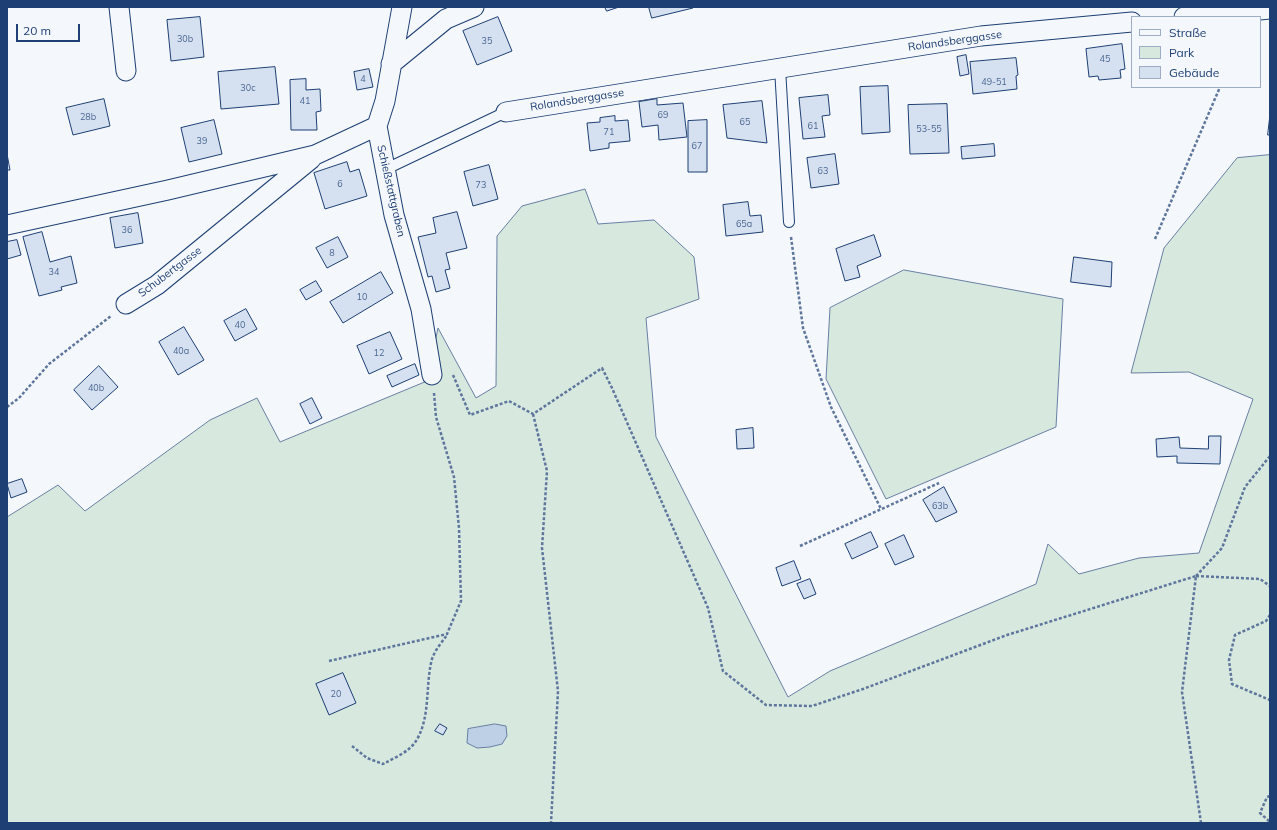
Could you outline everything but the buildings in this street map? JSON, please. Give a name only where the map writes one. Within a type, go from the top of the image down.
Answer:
[{"type":"street","points":[[119,7],[126,72]]},
{"type":"street","points":[[376,126],[385,101],[402,7]]},
{"type":"street","points":[[392,64],[446,19],[474,7]]},
{"type":"street","points":[[1195,16],[1270,9]]},
{"type":"street","name":"Rolandsberggasse","points":[[506,112],[981,36],[1131,22]]},
{"type":"street","name":"Schubertgasse","points":[[7,225],[168,190],[315,155],[376,126]]},
{"type":"street","name":"Schießstattgraben","points":[[376,126],[386,169],[394,215],[421,309],[432,375]]},
{"type":"street","name":"Schubertgasse","points":[[126,304],[157,285],[315,155]]},
{"type":"lane","points":[[780,68],[789,222]]},
{"type":"lane","name":"Rolandsberggasse","points":[[386,169],[506,112]]},
{"type":"path","points":[[1155,239],[1220,88]]},
{"type":"path","points":[[789,222],[804,328],[831,407],[881,509]]},
{"type":"path","points":[[7,407],[19,398],[49,364],[126,304]]},
{"type":"path","points":[[533,414],[602,368],[708,608],[723,670],[766,705],[812,706],[863,689],[1007,635],[1196,576],[1260,579],[1270,586]]},
{"type":"path","points":[[452,373],[470,415],[509,401],[533,414],[547,471],[542,548],[558,691],[551,823]]},
{"type":"path","points":[[352,746],[367,758],[383,764],[402,754],[416,741],[425,718],[428,682],[433,657],[447,634],[461,601],[460,528],[454,477],[436,417],[432,375]]},
{"type":"path","points":[[1201,823],[1182,692],[1196,576],[1222,548],[1245,487],[1270,456]]},
{"type":"path","points":[[800,546],[939,483]]},
{"type":"path","points":[[1270,614],[1266,621],[1235,635],[1229,660],[1232,684],[1270,700]]},
{"type":"path","points":[[329,661],[447,634]]},
{"type":"path","points":[[1270,796],[1267,797],[1260,813],[1270,822]]},
{"type":"green space","points":[[1270,155],[1270,823],[7,823],[7,517],[58,485],[85,511],[210,420],[257,398],[280,442],[427,381],[438,328],[476,398],[496,386],[497,236],[522,206],[585,189],[598,224],[654,220],[694,257],[699,299],[646,318],[656,437],[788,697],[830,671],[1036,584],[1048,544],[1079,574],[1139,558],[1199,553],[1253,399],[1189,372],[1131,373],[1164,248],[1237,158]]},
{"type":"green space","points":[[904,270],[1063,299],[1056,427],[886,499],[826,379],[830,308]]},
{"type":"water","points":[[495,724],[506,726],[507,736],[502,744],[477,748],[467,743],[468,729]]}]
